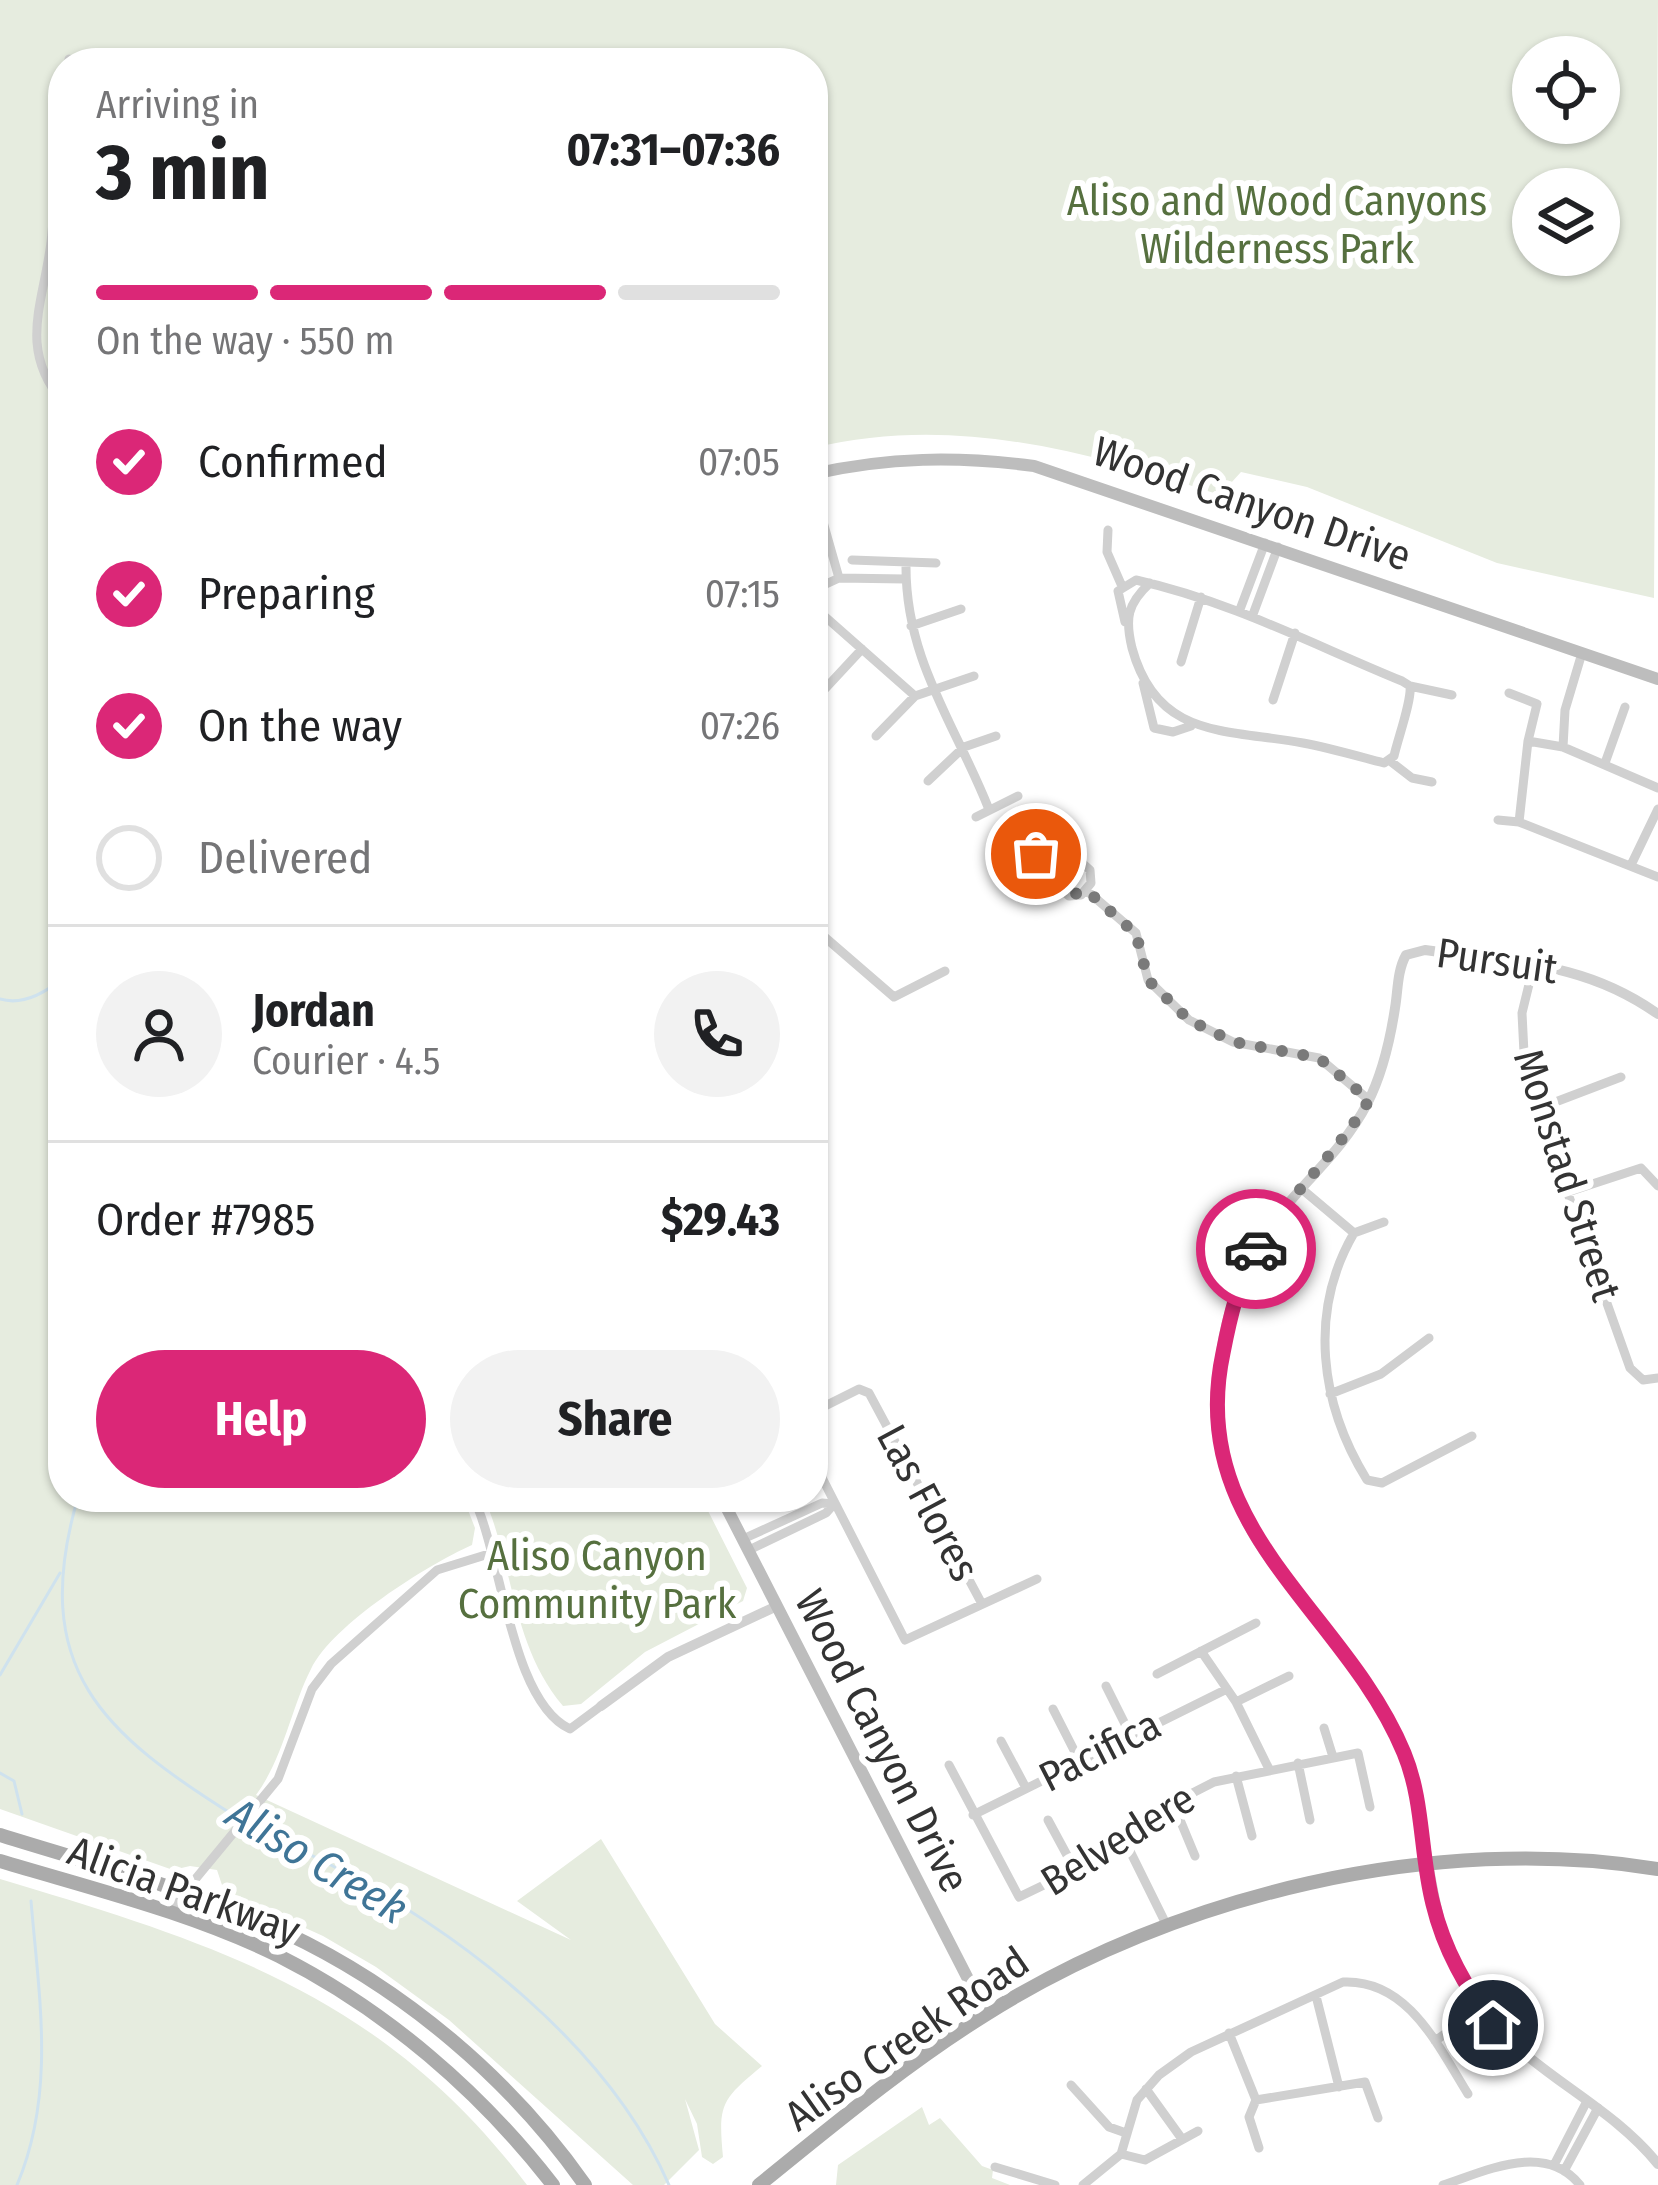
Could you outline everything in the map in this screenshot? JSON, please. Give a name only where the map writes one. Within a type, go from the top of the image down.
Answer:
[{"type":"main road","name":"Wood Canyon Drive","points":[[828,471],[892,459],[944,457],[1034,466],[1658,680]]},
{"type":"main road","name":"Wood Canyon Drive","points":[[729,1512],[986,2014]]},
{"type":"main road","name":"Alicia Parkway","points":[[0,1835],[184,1893],[289,1934],[362,1975],[433,2026],[531,2118],[584,2185]]},
{"type":"main road","name":"Alicia Parkway","points":[[0,1861],[168,1913],[278,1955],[348,1996],[471,2091],[553,2185]]},
{"type":"main road","name":"Aliso Creek Road","points":[[759,2185],[986,2014],[1091,1957],[1167,1926],[1332,1878],[1427,1862],[1564,1861],[1658,1869]]},
{"type":"street","points":[[48,261],[33,322],[41,365],[48,377]]},
{"type":"street","points":[[1108,530],[1111,567],[1121,584],[1118,598],[1142,678],[1145,710],[1154,728],[1172,732],[1191,726],[1390,760],[1412,778],[1432,782]]},
{"type":"street","points":[[828,542],[838,578]]},
{"type":"street","points":[[1239,612],[1271,545]]},
{"type":"street","points":[[1252,617],[1271,545]]},
{"type":"street","points":[[852,560],[937,563]]},
{"type":"street","points":[[906,564],[911,626],[932,691],[946,725],[964,748],[988,807]]},
{"type":"street","points":[[828,583],[838,578],[905,579]]},
{"type":"street","points":[[1121,584],[1150,583],[1202,597],[1410,686],[1452,694]]},
{"type":"street","points":[[1126,622],[1131,604],[1150,583]]},
{"type":"street","points":[[1181,662],[1202,597]]},
{"type":"street","points":[[911,626],[962,608]]},
{"type":"street","points":[[828,619],[915,696]]},
{"type":"street","points":[[1273,700],[1295,633]]},
{"type":"street","points":[[828,686],[862,649]]},
{"type":"street","points":[[1563,747],[1565,710],[1582,652]]},
{"type":"street","points":[[876,736],[915,696],[974,676]]},
{"type":"street","points":[[1142,678],[1191,726]]},
{"type":"street","points":[[1390,760],[1411,699],[1410,686]]},
{"type":"street","points":[[1509,693],[1537,704],[1519,822]]},
{"type":"street","points":[[1606,763],[1624,707]]},
{"type":"street","points":[[928,781],[964,748],[996,736]]},
{"type":"street","points":[[1528,741],[1563,747],[1658,788]]},
{"type":"street","points":[[976,817],[1018,796]]},
{"type":"street","points":[[1632,863],[1658,809]]},
{"type":"street","points":[[1498,820],[1519,822],[1658,877]]},
{"type":"street","points":[[1059,842],[1090,870],[1086,890],[1069,896],[1036,868],[1042,846],[1059,842]]},
{"type":"street","points":[[1086,890],[1136,934],[1148,980],[1189,1020],[1234,1042],[1319,1058],[1369,1100]]},
{"type":"street","points":[[828,940],[895,997],[945,970]]},
{"type":"street","name":"Pursuit","points":[[1658,1015],[1599,978],[1425,950],[1406,956],[1386,1055],[1369,1100],[1347,1138],[1272,1221],[1235,1300],[1218,1377],[1224,1465],[1262,1549],[1391,1724],[1413,1783],[1431,1900],[1449,1954],[1481,2008],[1524,2058],[1592,2104],[1658,2164]]},
{"type":"street","name":"Monstad Street","points":[[1534,964],[1526,983],[1521,1045],[1538,1109],[1630,1368],[1643,1380],[1658,1378]]},
{"type":"street","points":[[1538,1109],[1621,1077]]},
{"type":"street","points":[[1568,1192],[1641,1168],[1658,1186]]},
{"type":"street","points":[[1303,1190],[1354,1234]]},
{"type":"street","points":[[1384,1222],[1354,1234],[1340,1257],[1325,1309],[1330,1394],[1341,1434],[1367,1480],[1382,1484],[1472,1436]]},
{"type":"street","points":[[1330,1394],[1381,1374],[1429,1338]]},
{"type":"street","name":"Las Flores","points":[[828,1404],[859,1389],[869,1393],[982,1604]]},
{"type":"street","name":"Las Flores","points":[[828,1491],[905,1640],[1037,1579]]},
{"type":"street","name":"Las Flores","points":[[828,1511],[834,1504]]},
{"type":"street","points":[[478,1512],[519,1655],[557,1722],[574,1729],[668,1657],[777,1606]]},
{"type":"street","name":"Las Flores","points":[[746,1545],[827,1512]]},
{"type":"street","points":[[168,1913],[265,1796],[289,1758],[312,1689],[331,1664],[437,1570],[492,1553]]},
{"type":"street","points":[[1157,1674],[1256,1623]]},
{"type":"street","points":[[1201,1651],[1236,1702],[1269,1769]]},
{"type":"street","points":[[1236,1702],[1289,1676]]},
{"type":"street","points":[[1106,1686],[1131,1736]]},
{"type":"street","name":"Pacifica","points":[[973,1815],[1227,1689]]},
{"type":"street","points":[[1053,1709],[1078,1760]]},
{"type":"street","points":[[1324,1728],[1333,1757]]},
{"type":"street","points":[[1001,1741],[1026,1787]]},
{"type":"street","name":"Belvedere","points":[[973,1815],[1018,1897],[1127,1845],[1173,1803],[1236,1776],[1358,1753],[1370,1807]]},
{"type":"street","points":[[1298,1763],[1310,1820]]},
{"type":"street","points":[[949,1766],[973,1815]]},
{"type":"street","points":[[1236,1776],[1252,1836]]},
{"type":"street","points":[[1173,1803],[1195,1856]]},
{"type":"street","points":[[1048,1820],[1075,1870]]},
{"type":"street","points":[[1127,1845],[1167,1926]]},
{"type":"street","points":[[1083,2185],[1121,2154],[1146,2089],[1191,2052],[1343,1982],[1384,1988],[1435,2041],[1468,2094]]},
{"type":"street","points":[[1316,1996],[1339,2086]]},
{"type":"street","points":[[1435,2041],[1481,2008]]},
{"type":"street","points":[[1229,2033],[1256,2100],[1249,2116],[1259,2148]]},
{"type":"street","points":[[1256,2100],[1365,2082],[1378,2118]]},
{"type":"street","points":[[1071,2085],[1109,2127],[1126,2133]]},
{"type":"street","points":[[1146,2089],[1182,2139]]},
{"type":"street","points":[[1559,2168],[1592,2104]]},
{"type":"street","points":[[1121,2154],[1145,2160],[1198,2131]]},
{"type":"street","points":[[1443,2185],[1524,2162],[1559,2168],[1580,2185]]},
{"type":"street","points":[[995,2167],[1018,2180],[1055,2185]]},
{"type":"green space","name":"Aliso and Wood Canyons Wilderness Park","points":[[0,0],[1658,0],[1654,598],[1497,563],[1307,487],[1241,472],[1220,495],[1120,464],[1019,442],[917,435],[828,445],[828,48],[48,48],[48,1512],[469,1512],[475,1528],[472,1545],[383,1598],[322,1652],[304,1684],[274,1765],[256,1795],[571,1940],[517,1901],[601,1839],[715,2024],[762,2066],[725,2104],[723,2157],[713,2164],[702,2157],[697,2124],[685,2099],[699,2150],[664,2185],[633,2185],[449,2020],[376,1967],[323,1936],[224,1891],[217,1870],[190,1866],[173,1870],[0,1809]]},
{"type":"green space","name":"Aliso Canyon Community Park","points":[[490,1512],[709,1512],[747,1588],[743,1601],[645,1652],[581,1704],[563,1706],[533,1658]]},
{"type":"green space","points":[[0,1879],[224,1955],[355,2022],[415,2067],[472,2120],[527,2185],[0,2185]]},
{"type":"green space","points":[[922,2107],[929,2125],[940,2118],[982,2166],[993,2170],[992,2178],[1010,2185],[836,2185],[838,2165]]},
{"type":"waterway","name":"Aliso Creek","points":[[0,999],[17,1001],[48,990]]},
{"type":"waterway","name":"Aliso Creek","points":[[75,1512],[65,1557],[63,1608],[71,1652],[88,1690],[114,1724],[149,1756],[238,1818]]},
{"type":"waterway","points":[[0,1675],[60,1573]]},
{"type":"waterway","points":[[0,1773],[14,1781],[22,1814]]},
{"type":"waterway","name":"Aliso Creek","points":[[247,1823],[379,1892],[479,1959],[526,1998],[609,2086],[669,2185]]},
{"type":"waterway","points":[[17,2185],[29,2150],[41,2080],[31,1901]]},
{"type":"way so far","points":[[1036,854],[1036,868],[1069,896],[1086,890],[1125,922],[1136,934],[1148,980],[1189,1020],[1234,1042],[1311,1054],[1369,1100],[1327,1165],[1272,1221],[1256,1249]]},
{"type":"route","points":[[1256,1249],[1241,1280],[1218,1377],[1217,1421],[1224,1465],[1239,1507],[1262,1549],[1372,1692],[1391,1724],[1418,1800],[1431,1900],[1441,1934],[1469,1991],[1493,2025]]}]
